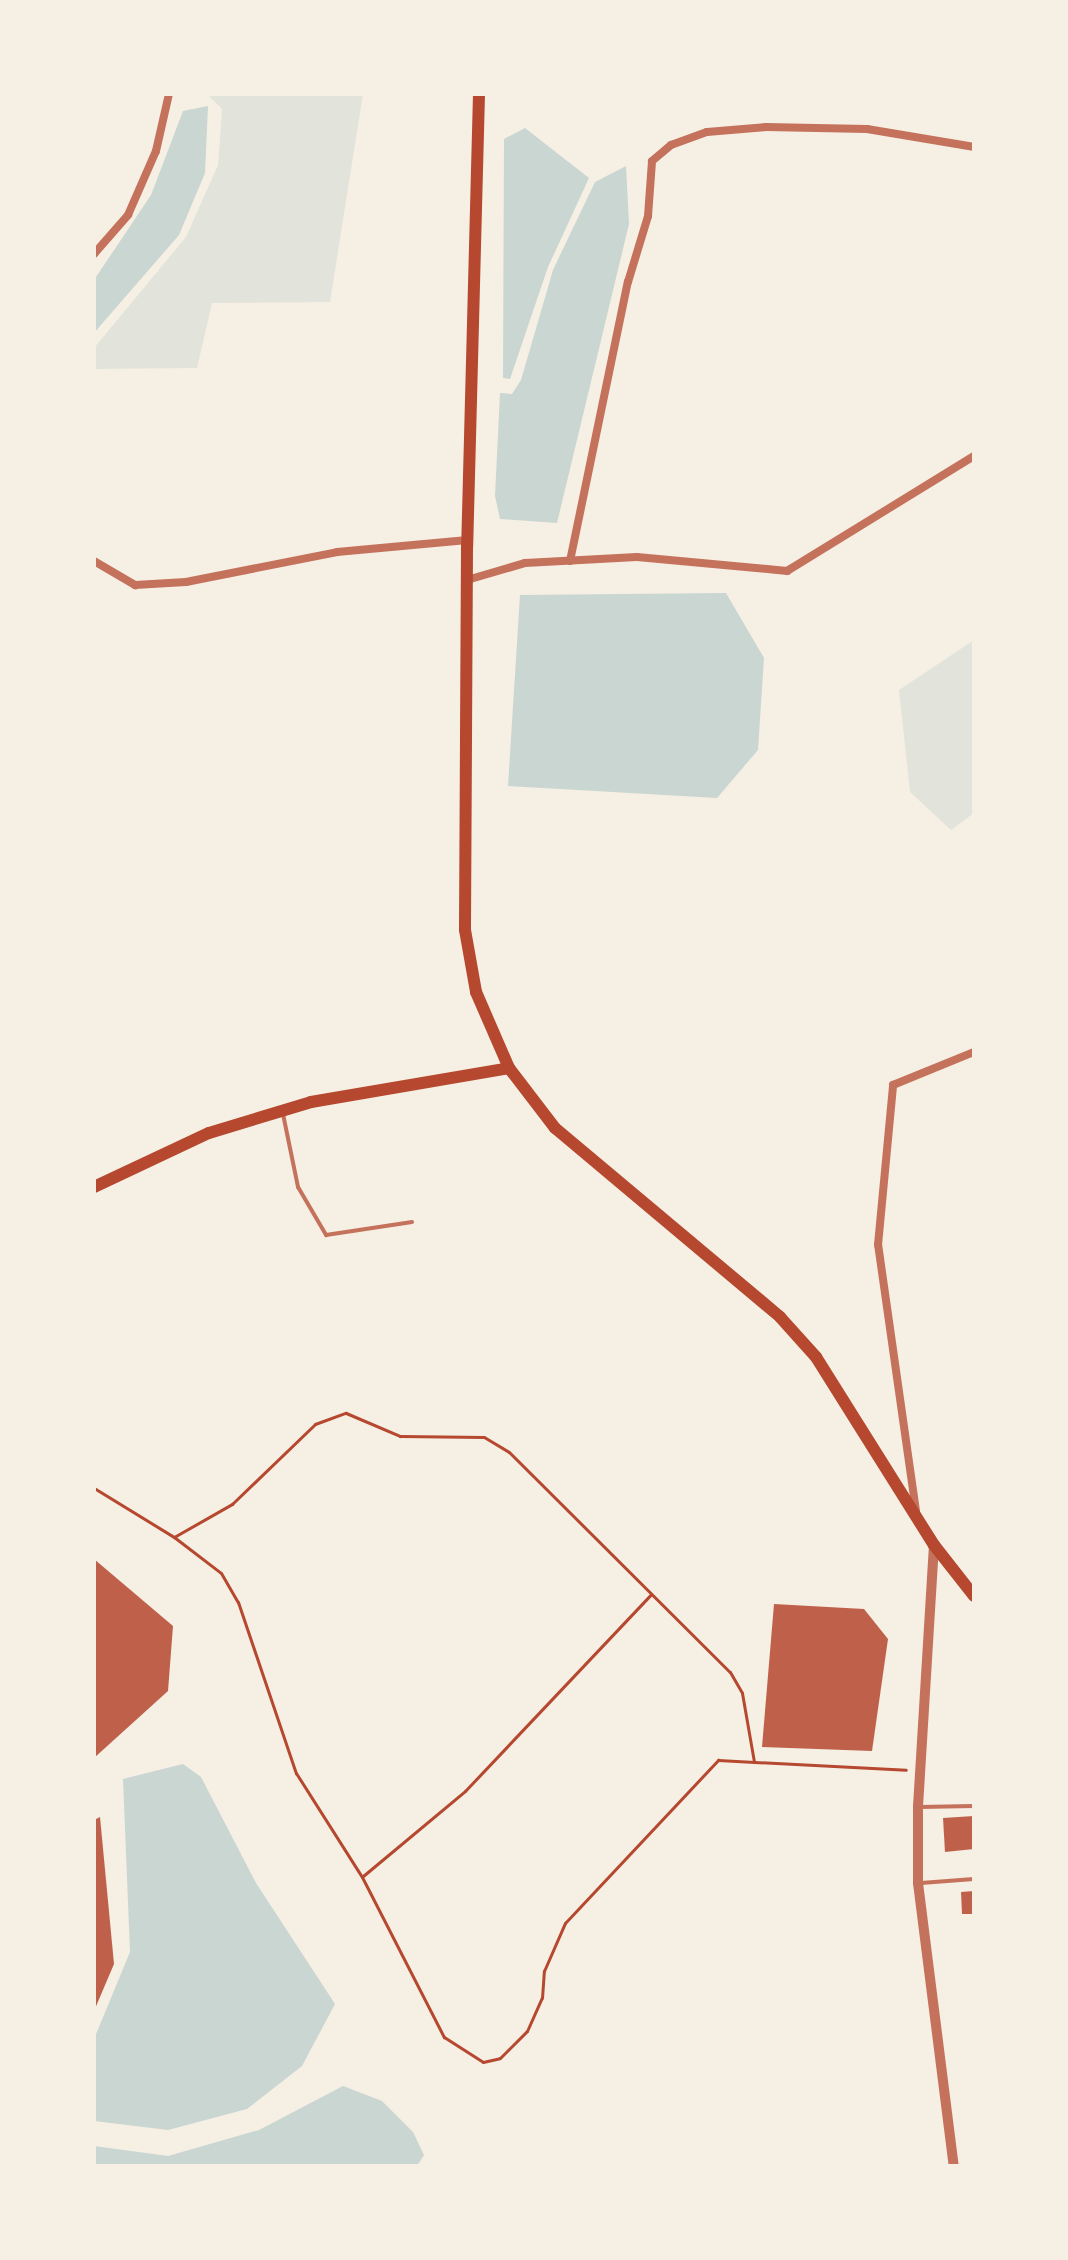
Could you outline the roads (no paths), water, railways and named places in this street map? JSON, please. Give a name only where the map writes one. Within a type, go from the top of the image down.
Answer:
[{"type":"main road","points":[[479,94],[467,540],[465,930],[476,992],[509,1068],[555,1128],[780,1317],[816,1357],[916,1511],[934,1545],[974,1596]]},
{"type":"main road","points":[[94,1187],[209,1133],[282,1111],[509,1068]]},
{"type":"street","points":[[94,254],[128,215],[156,151],[169,94]]},
{"type":"street","points":[[570,561],[628,282],[648,216],[652,161],[671,145],[707,132],[766,127],[867,129],[974,147]]},
{"type":"street","points":[[467,580],[525,563],[637,557],[787,571],[974,456]]},
{"type":"street","points":[[94,561],[135,585],[186,582],[337,552],[467,540]]},
{"type":"street","points":[[916,1511],[878,1245],[893,1085],[974,1052]]},
{"type":"street","points":[[934,1545],[918,1807],[918,1883],[954,2166]]},
{"type":"lane","points":[[282,1111],[298,1187],[326,1235],[412,1222]]},
{"type":"lane","points":[[918,1807],[974,1806]]},
{"type":"lane","points":[[918,1883],[974,1879]]}]
